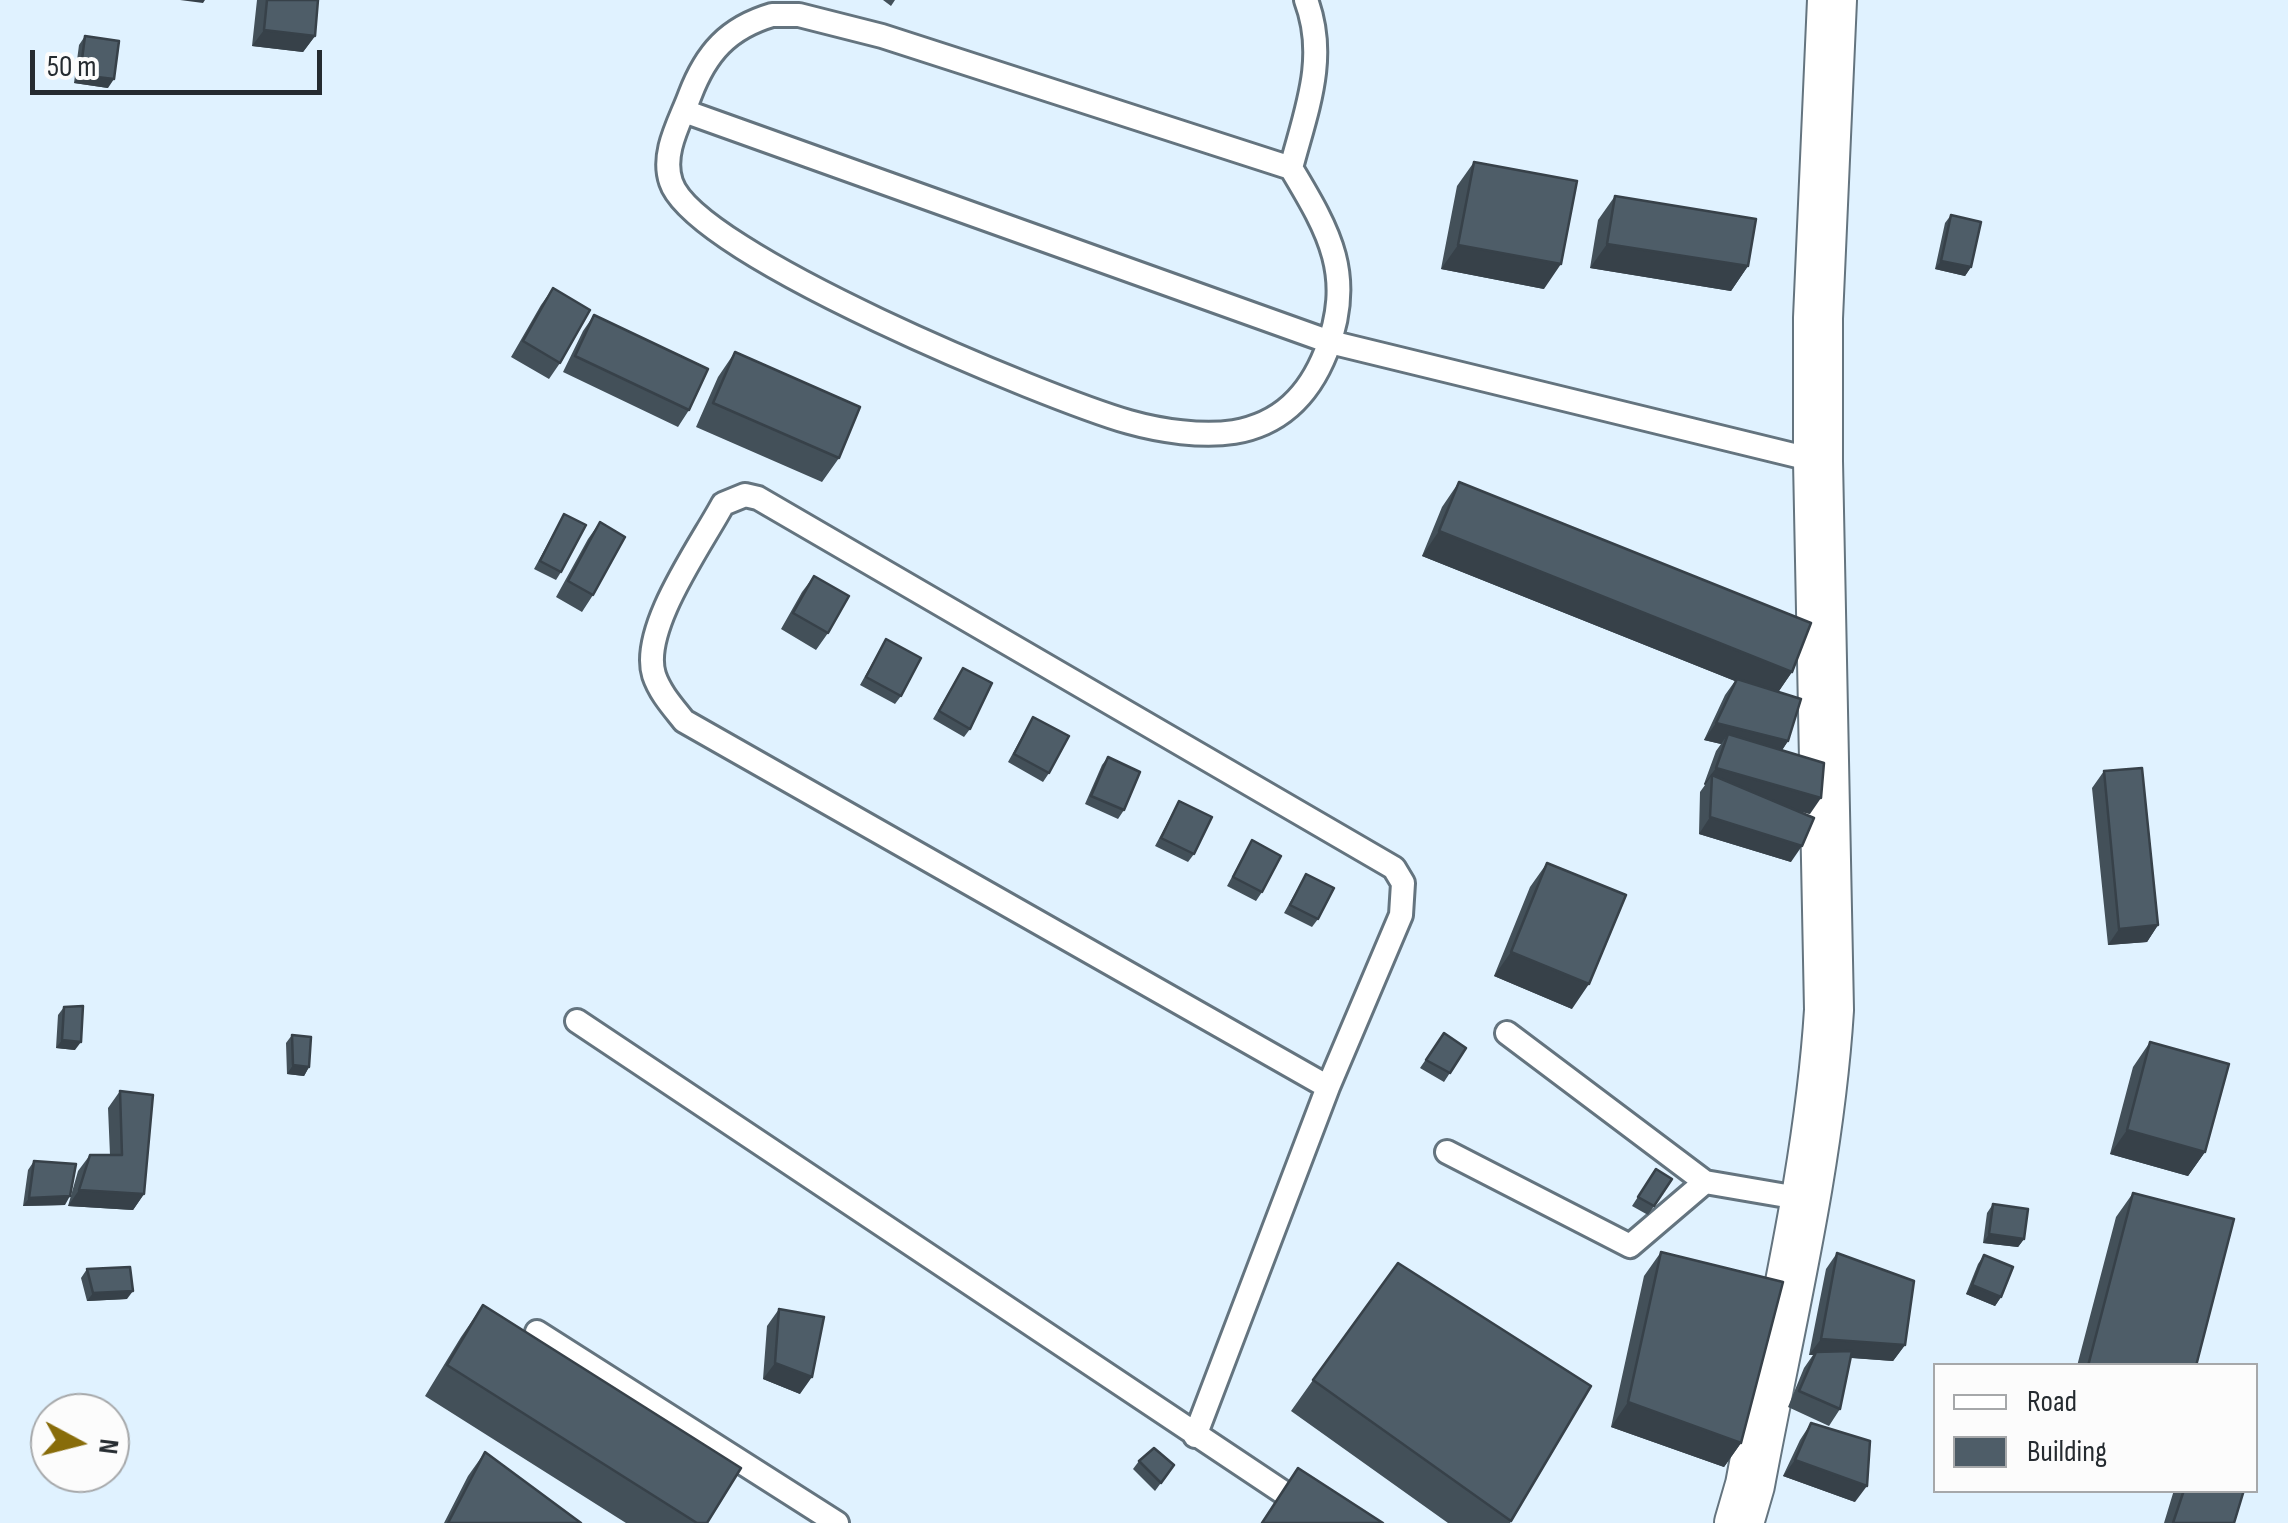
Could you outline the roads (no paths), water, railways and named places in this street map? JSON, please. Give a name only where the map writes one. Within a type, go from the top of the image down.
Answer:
[{"type":"street","points":[[1738,1523],[1750,1485],[1826,1062],[1829,1010],[1818,318],[1832,0]]},
{"type":"lane","points":[[1291,168],[1318,62],[1316,28],[1306,0]]},
{"type":"lane","points":[[800,8],[1291,168],[1327,230],[1341,283],[1330,342],[1317,374],[1294,406],[1261,426],[1231,432],[1186,432],[1130,422],[1014,379],[777,271],[686,206],[672,185],[670,148],[699,70],[728,35],[748,22],[800,8]]},
{"type":"lane","points":[[684,111],[1330,342],[1818,461]]},
{"type":"lane","points":[[1194,1436],[1328,1088],[1401,916],[1403,883],[1394,868],[758,498],[745,496],[723,504],[660,620],[652,647],[653,674],[665,698],[684,721],[1328,1088]]},
{"type":"lane","points":[[577,1021],[1328,1523]]},
{"type":"lane","points":[[1507,1033],[1705,1182],[1804,1199]]},
{"type":"lane","points":[[1447,1152],[1630,1246],[1705,1182]]},
{"type":"lane","points":[[536,1332],[837,1523]]}]
